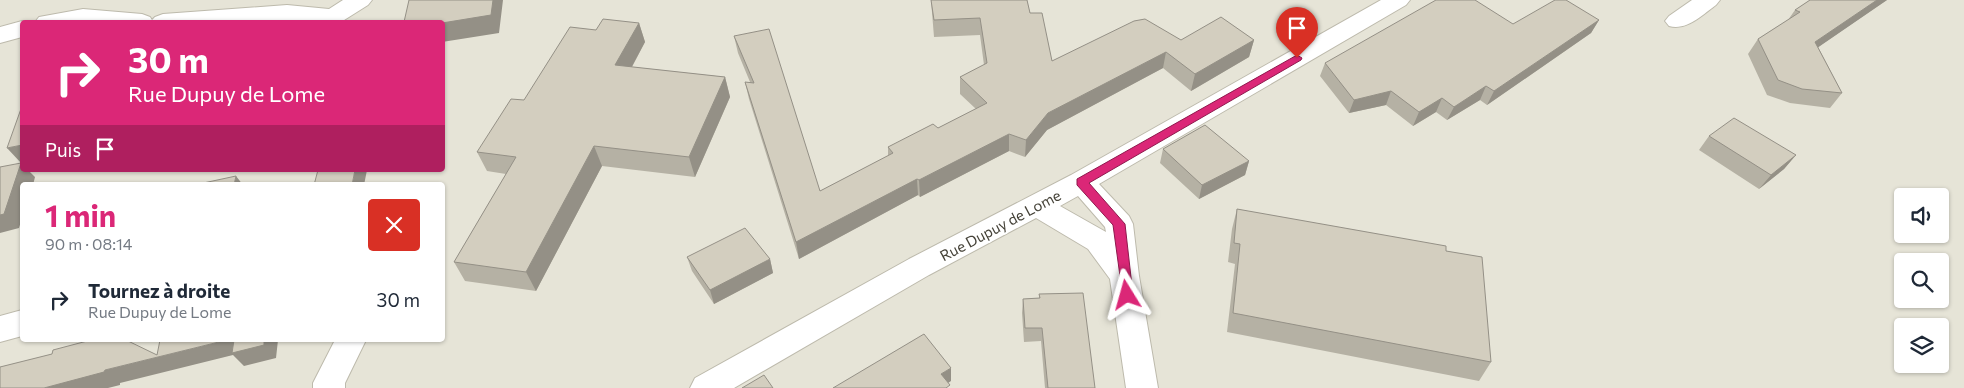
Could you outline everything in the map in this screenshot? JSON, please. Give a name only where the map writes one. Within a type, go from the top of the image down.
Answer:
[{"type":"street","points":[[191,20],[287,13],[332,20],[360,0]]},
{"type":"street","name":"Rue Dupuy de Lome","points":[[706,388],[919,267],[1081,182],[1398,0]]},
{"type":"street","points":[[1678,21],[1708,0]]},
{"type":"street","points":[[56,20],[100,15],[130,20]]},
{"type":"street","points":[[0,35],[20,30]]},
{"type":"street","points":[[1081,182],[1119,224],[1124,276],[1144,387]]},
{"type":"street","points":[[1037,206],[1098,241],[1124,276]]},
{"type":"street","points":[[0,329],[20,324]]},
{"type":"street","points":[[329,388],[329,383],[350,342]]},
{"type":"shaded area","points":[[0,0],[1964,0],[1964,388],[0,388]]},
{"type":"building","points":[[409,0],[493,0],[491,15],[445,23],[445,20],[404,20]]},
{"type":"building","points":[[931,0],[1027,0],[1030,13],[1042,13],[1052,61],[1134,21],[1145,19],[1181,40],[1221,17],[1254,40],[1195,74],[1166,52],[1048,113],[1026,140],[1009,134],[796,242],[745,82],[754,83],[734,36],[769,29],[820,191],[893,153],[888,147],[933,124],[938,128],[987,103],[960,77],[987,63],[980,18],[934,20]]},
{"type":"building","points":[[1436,0],[1475,0],[1513,24],[1555,0],[1566,0],[1599,20],[1494,91],[1486,86],[1454,107],[1442,98],[1419,112],[1391,91],[1354,100],[1325,63]]},
{"type":"building","points":[[1810,0],[1877,0],[1815,42],[1842,93],[1802,89],[1778,80],[1758,39],[1800,12],[1795,10]]},
{"type":"building","points":[[603,19],[639,23],[615,65],[725,77],[689,157],[594,146],[526,272],[454,262],[516,157],[477,152],[511,99],[524,100],[570,27],[596,30]]},
{"type":"building","points":[[20,112],[20,145],[7,148]]},
{"type":"building","points":[[1734,118],[1796,155],[1771,175],[1709,136]]},
{"type":"building","points":[[1205,125],[1249,161],[1202,185],[1163,149]]},
{"type":"building","points":[[20,163],[4,214],[0,215],[0,167]]},
{"type":"building","points":[[317,172],[355,172],[353,182],[315,182]]},
{"type":"building","points":[[236,176],[235,182],[208,182]]},
{"type":"building","points":[[1237,209],[1446,246],[1446,251],[1482,257],[1491,362],[1233,313],[1240,244],[1234,243]]},
{"type":"building","points":[[745,228],[770,259],[710,290],[687,257]]},
{"type":"building","points":[[1083,293],[1095,388],[1048,388],[1042,328],[1025,328],[1023,299],[1040,298],[1039,294]]},
{"type":"building","points":[[924,334],[951,368],[941,374],[950,385],[946,388],[833,388]]},
{"type":"building","points":[[83,342],[130,342],[157,355],[160,342],[219,342],[105,370],[104,372],[44,388],[0,388],[0,367],[52,354],[53,350]]},
{"type":"building","points":[[234,342],[264,342],[264,345],[232,353]]},
{"type":"building","points":[[764,375],[773,388],[742,388]]},
{"type":"route","points":[[1127,295],[1119,224],[1081,182],[1297,58]]}]
